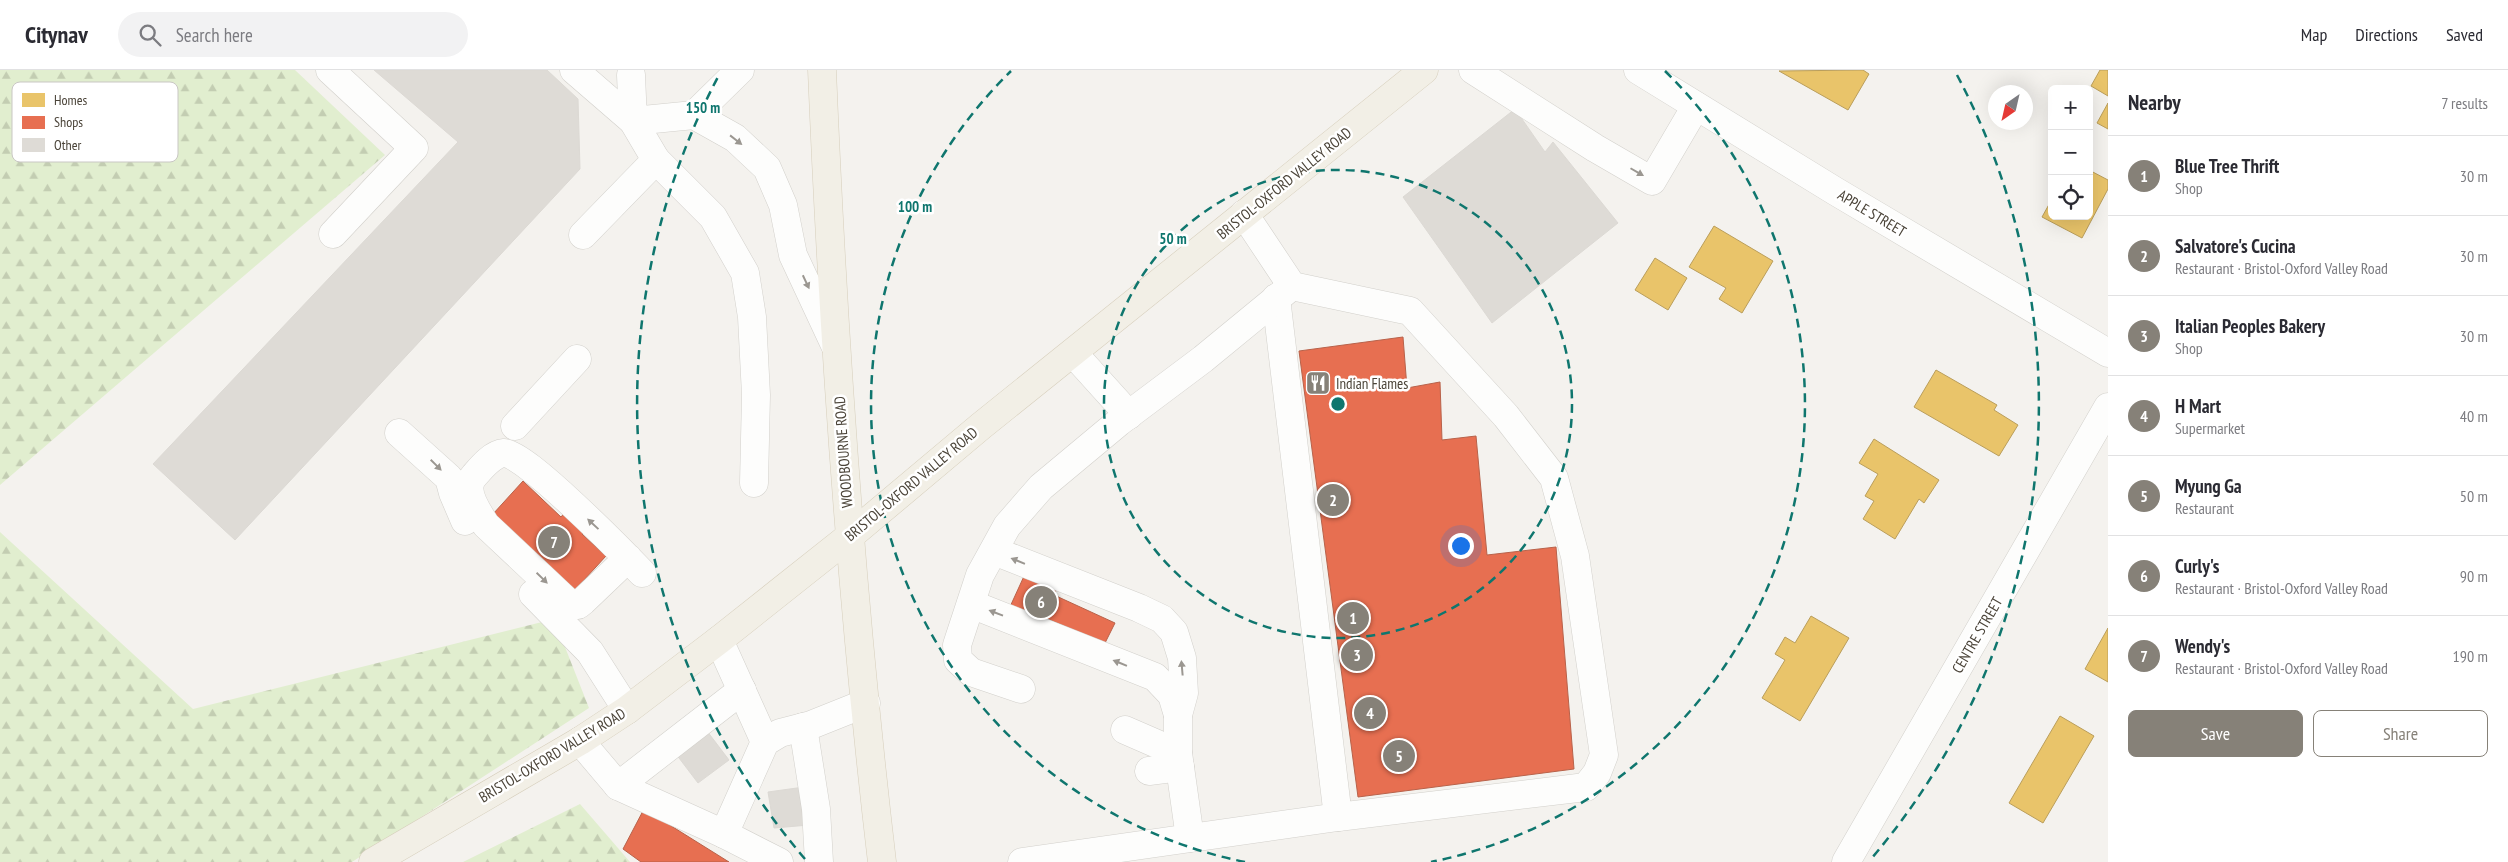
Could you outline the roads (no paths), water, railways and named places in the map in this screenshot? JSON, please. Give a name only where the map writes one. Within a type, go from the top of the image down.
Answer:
[{"type":"main road","name":"WOODBOURNE ROAD","points":[[822,70],[835,345],[850,536],[882,862]]},
{"type":"main road","name":"BRISTOL-OXFORD VALLEY ROAD","points":[[373,862],[580,741],[627,710],[850,536],[1072,353],[1424,70]]},
{"type":"street","points":[[330,70],[414,148],[333,234]]},
{"type":"street","points":[[574,70],[633,121],[656,160],[713,217],[745,273],[752,317],[755,375],[754,483]]},
{"type":"street","points":[[694,115],[740,70]]},
{"type":"street","points":[[1473,70],[1595,148],[1652,181],[1696,106]]},
{"type":"street","name":"APPLE STREET","points":[[1638,70],[1835,192],[2108,353]]},
{"type":"street","points":[[631,75],[633,121]]},
{"type":"street","points":[[633,121],[694,115],[735,138],[767,168],[783,206],[793,255],[835,345]]},
{"type":"street","points":[[583,235],[656,160]]},
{"type":"street","points":[[1244,214],[1284,292],[1338,817]]},
{"type":"street","points":[[1021,689],[983,687],[958,660],[956,645],[980,575],[1007,526],[1041,487],[1128,415],[1203,359],[1284,292],[1410,311],[1506,416],[1554,478],[1575,556],[1604,755],[1597,773],[1586,787],[1338,817],[1022,862]]},
{"type":"street","points":[[1072,353],[1128,415]]},
{"type":"street","points":[[515,426],[577,359]]},
{"type":"street","name":"CENTRE STREET","points":[[1846,862],[2108,407]]},
{"type":"street","points":[[399,433],[449,478],[460,511],[478,542],[575,635],[590,652],[627,710]]},
{"type":"street","points":[[504,453],[516,456],[635,566],[578,605],[570,604],[486,525],[477,512],[473,500],[470,490],[471,478],[493,457],[504,453]]},
{"type":"street","points":[[994,551],[1162,619],[1174,632],[1182,658],[1184,693],[1178,715]]},
{"type":"street","points":[[575,635],[617,594]]},
{"type":"street","points":[[971,604],[1155,677],[1172,696],[1178,715],[1179,760],[1190,838]]},
{"type":"street","points":[[719,640],[765,742]]},
{"type":"street","points":[[618,786],[742,690]]},
{"type":"street","points":[[724,834],[765,742],[780,733],[803,727],[866,703]]},
{"type":"street","points":[[803,727],[816,809],[819,862]]},
{"type":"street","points":[[1125,730],[1179,760]]},
{"type":"street","points":[[580,741],[618,786],[724,834],[779,862]]},
{"type":"street","points":[[1149,771],[1179,760]]},
{"type":"place","name":"Indian Flames","points":[[1318,383]]},
{"type":"place","name":"Salvatore's Cucina","points":[[1333,500]]},
{"type":"place","name":"Wendy's","points":[[554,542]]},
{"type":"place","name":"Curly's","points":[[1041,602]]},
{"type":"place","name":"Blue Tree Thrift","points":[[1353,618]]},
{"type":"place","name":"Italian Peoples Bakery","points":[[1357,655]]},
{"type":"place","name":"H Mart","points":[[1370,713]]},
{"type":"place","name":"Myung Ga","points":[[1399,756]]}]
